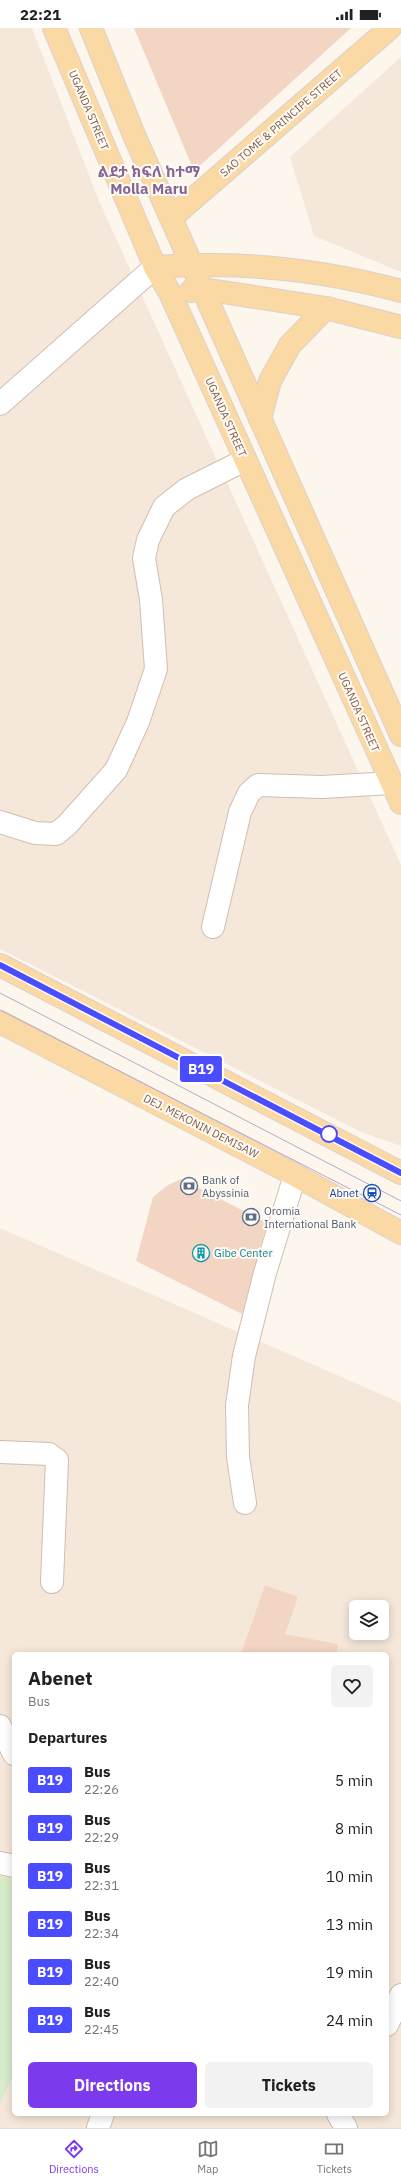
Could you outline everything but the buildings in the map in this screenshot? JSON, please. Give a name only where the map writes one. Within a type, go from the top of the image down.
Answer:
[{"type":"main road","name":"UGANDA STREET","points":[[54,28],[155,267],[170,293],[401,803]]},
{"type":"main road","points":[[91,28],[134,135],[401,735]]},
{"type":"main road","name":"SAO TOME & PRINCIPE STREET","points":[[171,218],[390,28]]},
{"type":"main road","points":[[155,267],[192,264],[273,268],[326,274],[401,291]]},
{"type":"main road","points":[[170,293],[203,289],[326,308],[401,327]]},
{"type":"main road","points":[[260,419],[270,382],[290,345],[326,308]]},
{"type":"main road","points":[[0,965],[401,1173]]},
{"type":"main road","name":"DEJ. MEKONIN DEMISAW","points":[[0,1022],[295,1175],[401,1233]]},
{"type":"street","points":[[0,404],[155,267]]},
{"type":"street","points":[[0,822],[35,833],[56,834],[67,825],[116,770],[138,722],[156,669],[151,600],[144,558],[148,540],[164,507],[187,489],[246,460]]},
{"type":"street","points":[[213,927],[240,812],[249,793],[258,785],[322,787],[392,783]]},
{"type":"street","points":[[245,1503],[238,1456],[237,1405],[243,1363],[265,1273],[295,1175]]},
{"type":"street","points":[[0,1452],[49,1454],[57,1460],[52,1582]]},
{"type":"street","points":[[0,1726],[12,1750]]},
{"type":"street","points":[[0,1863],[12,1866]]},
{"type":"street","points":[[389,2021],[401,1995]]},
{"type":"street","points":[[98,2128],[102,2116]]},
{"type":"shaded area","points":[[0,28],[32,28],[99,201],[401,865],[401,1146],[361,1132],[0,949]]},
{"type":"shaded area","points":[[401,57],[401,272],[314,236],[290,157]]},
{"type":"shaded area","points":[[0,1228],[401,1403],[401,2128],[0,2128]]},
{"type":"green space","points":[[0,1876],[12,1879],[12,2077],[0,2104]]},
{"type":"tram line","points":[[0,993],[401,1201]]},
{"type":"tram line","points":[[0,1010],[401,1215]]},
{"type":"bus line","name":"B19","points":[[0,965],[401,1173]]},
{"type":"place","name":"Bank of Abyssinia","points":[[189,1186]]},
{"type":"place","name":"Abnet","points":[[372,1193]]},
{"type":"place","name":"Oromia International Bank","points":[[251,1217]]},
{"type":"place","name":"Gibe Center","points":[[201,1253]]},
{"type":"district","name":"ልደታ ክፍለ ከተማ Molla Maru","points":[[149,180]]}]
